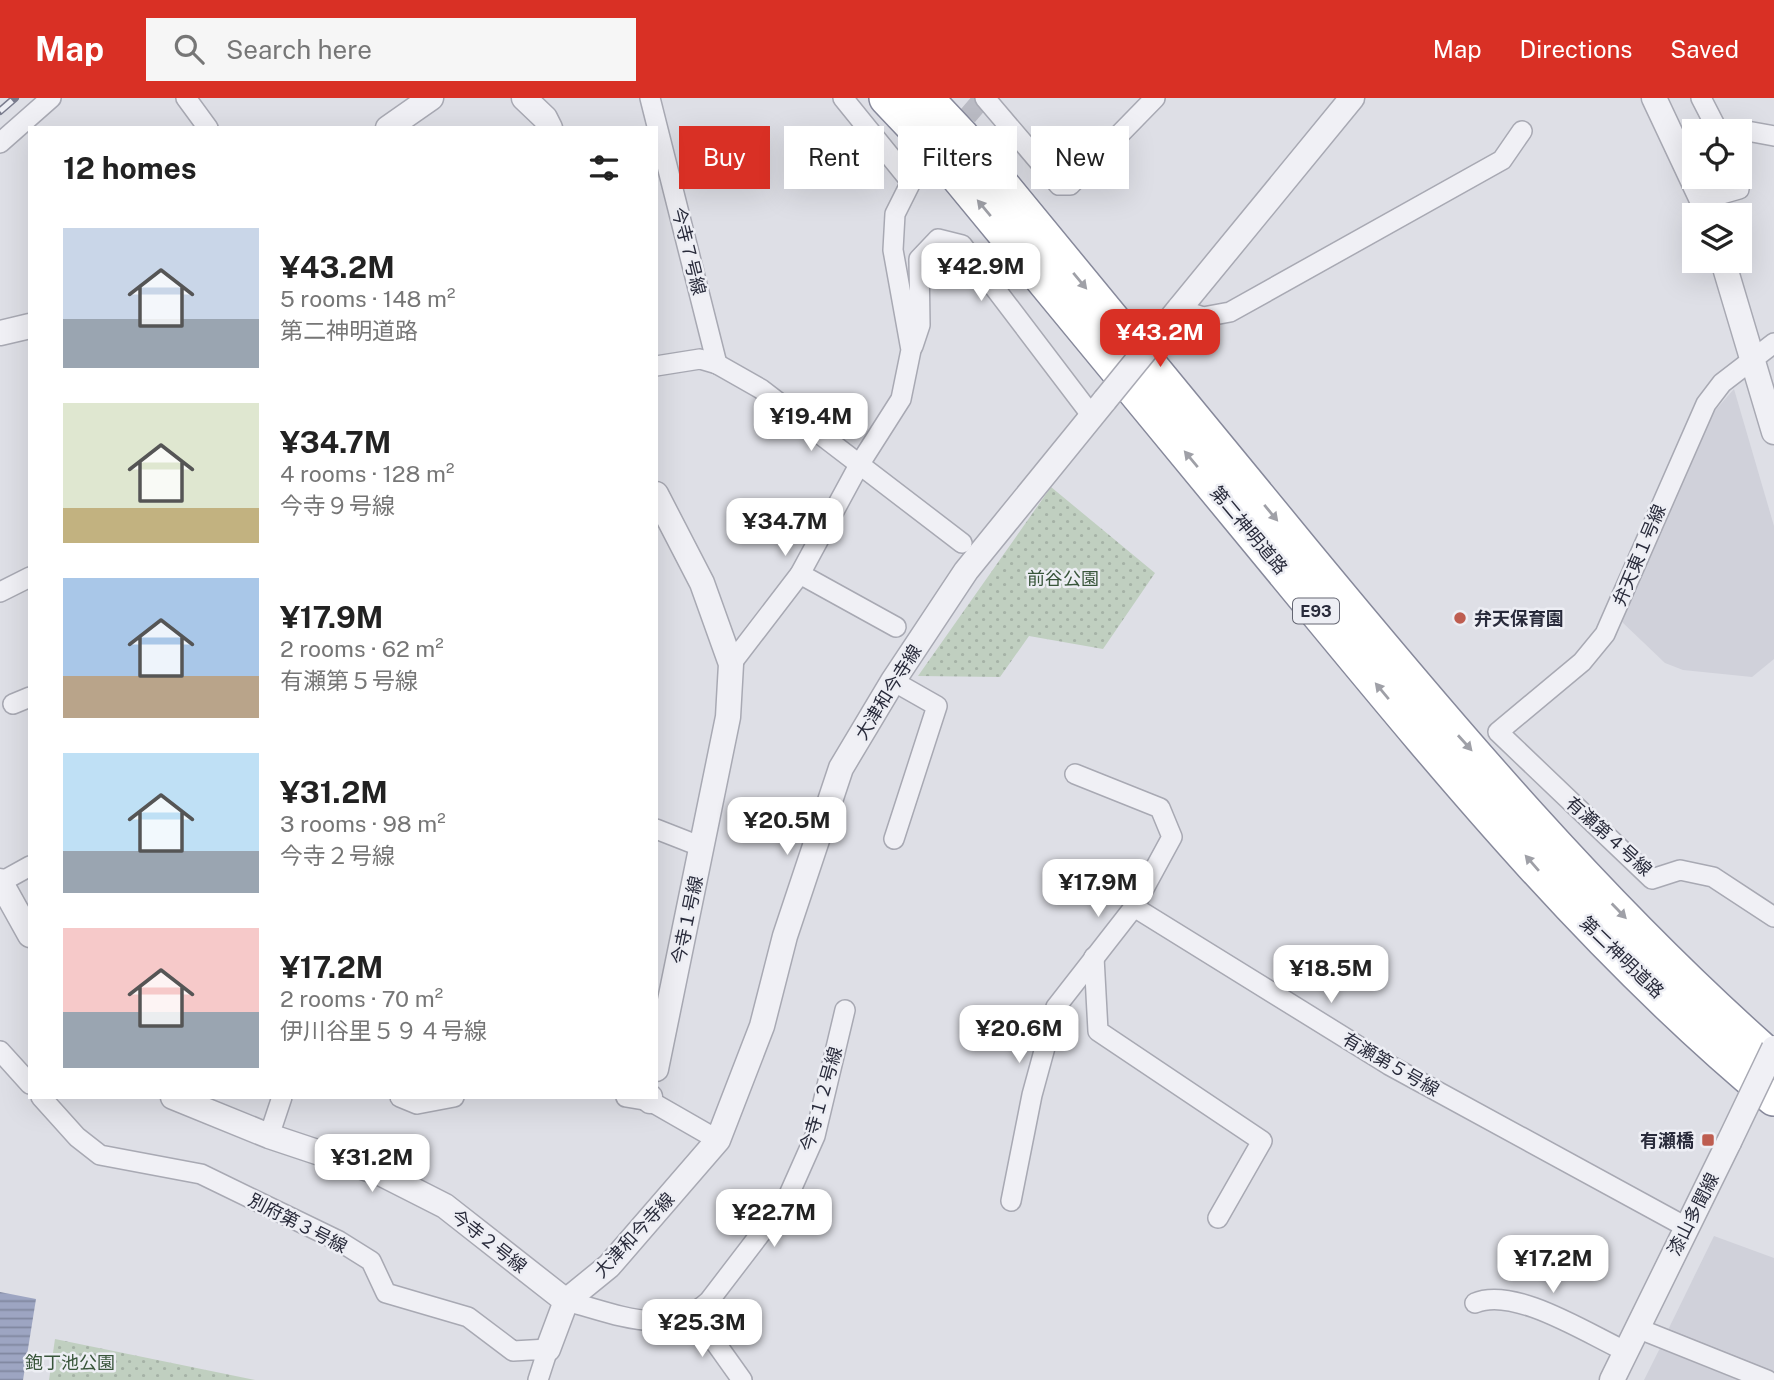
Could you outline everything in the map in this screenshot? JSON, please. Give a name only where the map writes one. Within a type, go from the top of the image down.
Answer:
[{"type":"highway","name":"第二神明道路","points":[[887,98],[940,154],[1394,706],[1570,906],[1695,1027],[1774,1098]]},
{"type":"highway","name":"第二神明道路","points":[[925,98],[969,147],[1415,687],[1596,887],[1707,1003],[1774,1061]]},
{"type":"highway","points":[[1570,906],[1675,1021],[1774,1115]]},
{"type":"street","points":[[0,143],[51,98]]},
{"type":"street","points":[[186,98],[207,126]]},
{"type":"street","points":[[391,126],[432,98]]},
{"type":"street","name":"今寺７号線","points":[[650,98],[657,126]]},
{"type":"street","points":[[843,98],[911,182],[895,214],[892,250],[911,350]]},
{"type":"street","points":[[985,98],[1059,185],[1070,185],[1155,98]]},
{"type":"street","name":"大津和今寺線","points":[[566,1301],[609,1266],[718,1140],[762,1026],[785,936],[841,768],[893,681],[966,571],[1352,98]]},
{"type":"street","points":[[1654,98],[1705,203]]},
{"type":"street","points":[[1701,98],[1712,119]]},
{"type":"street","points":[[534,101],[549,126]]},
{"type":"street","name":"今寺７号線","points":[[658,130],[717,364]]},
{"type":"street","points":[[1179,309],[1203,317],[1230,312],[1502,160],[1522,131]]},
{"type":"street","points":[[1752,132],[1774,136]]},
{"type":"street","points":[[1714,203],[1739,189]]},
{"type":"street","points":[[731,664],[800,574],[859,465],[901,399],[911,350],[920,326],[919,259],[938,239],[962,245],[1099,408]]},
{"type":"street","points":[[1727,273],[1774,432]]},
{"type":"street","points":[[0,333],[28,326]]},
{"type":"street","name":"弁天東１号線","points":[[1498,732],[1582,662],[1605,634],[1706,404],[1722,383],[1752,357],[1774,343]]},
{"type":"street","points":[[658,366],[700,359],[717,364],[761,389],[962,542]]},
{"type":"street","name":"今寺１号線","points":[[658,498],[702,583],[731,664],[728,718],[658,1059]]},
{"type":"street","points":[[800,574],[896,627]]},
{"type":"street","points":[[0,592],[28,578]]},
{"type":"street","points":[[893,681],[937,706],[894,839]]},
{"type":"street","name":"有瀬第４号線","points":[[1498,732],[1652,878],[1680,870],[1713,877],[1774,917]]},
{"type":"street","points":[[1011,1201],[1032,1095],[1056,1007],[1134,907],[1172,837],[1160,808],[1075,774]]},
{"type":"street","points":[[658,830],[702,847]]},
{"type":"street","points":[[28,867],[0,882],[28,931]]},
{"type":"street","name":"有瀬第５号線","points":[[1134,907],[1389,1065],[1686,1227]]},
{"type":"street","points":[[1094,957],[1098,1031],[1262,1141],[1218,1219]]},
{"type":"street","name":"今寺１２号線","points":[[695,1314],[709,1301],[787,1199],[815,1136],[845,1010]]},
{"type":"street","name":"漆山多聞線","points":[[1612,1380],[1774,1048]]},
{"type":"street","points":[[0,1051],[28,1082]]},
{"type":"street","name":"別府第３号線","points":[[43,1099],[77,1138],[100,1155],[201,1174],[339,1241],[371,1261],[386,1293],[468,1317],[513,1351],[548,1349]]},
{"type":"street","name":"今寺２号線","points":[[178,1099],[269,1136],[380,1172],[445,1206],[566,1301]]},
{"type":"street","points":[[269,1136],[281,1099]]},
{"type":"street","points":[[405,1099],[417,1104],[443,1099]]},
{"type":"street","points":[[644,1099],[718,1140]]},
{"type":"street","points":[[1475,1303],[1485,1299],[1526,1305],[1625,1351]]},
{"type":"street","points":[[538,1380],[566,1301],[661,1324],[695,1314],[742,1380]]},
{"type":"street","points":[[1637,1328],[1767,1380]]},
{"type":"shaded area","points":[[1734,389],[1774,526],[1774,659],[1752,677],[1683,670],[1665,663],[1621,621],[1712,414]]},
{"type":"shaded area","points":[[1714,1236],[1774,1258],[1774,1376],[1666,1334]]},
{"type":"shaded area","points":[[1661,1346],[1747,1380],[1644,1380]]},
{"type":"green space","name":"前谷公園","points":[[1051,487],[1155,573],[1103,649],[1029,636],[1000,677],[918,676]]},
{"type":"green space","name":"鉋丁池公園","points":[[55,1339],[255,1380],[49,1380]]},
{"type":"water","points":[[0,1292],[36,1299],[23,1380],[0,1380]]},
{"type":"tunnel","points":[[959,126],[983,98]]},
{"type":"railway","points":[[0,111],[15,98]]},
{"type":"place","name":"弁天保育園","points":[[1460,618]]},
{"type":"place","name":"有瀬橋","points":[[1708,1140]]}]
